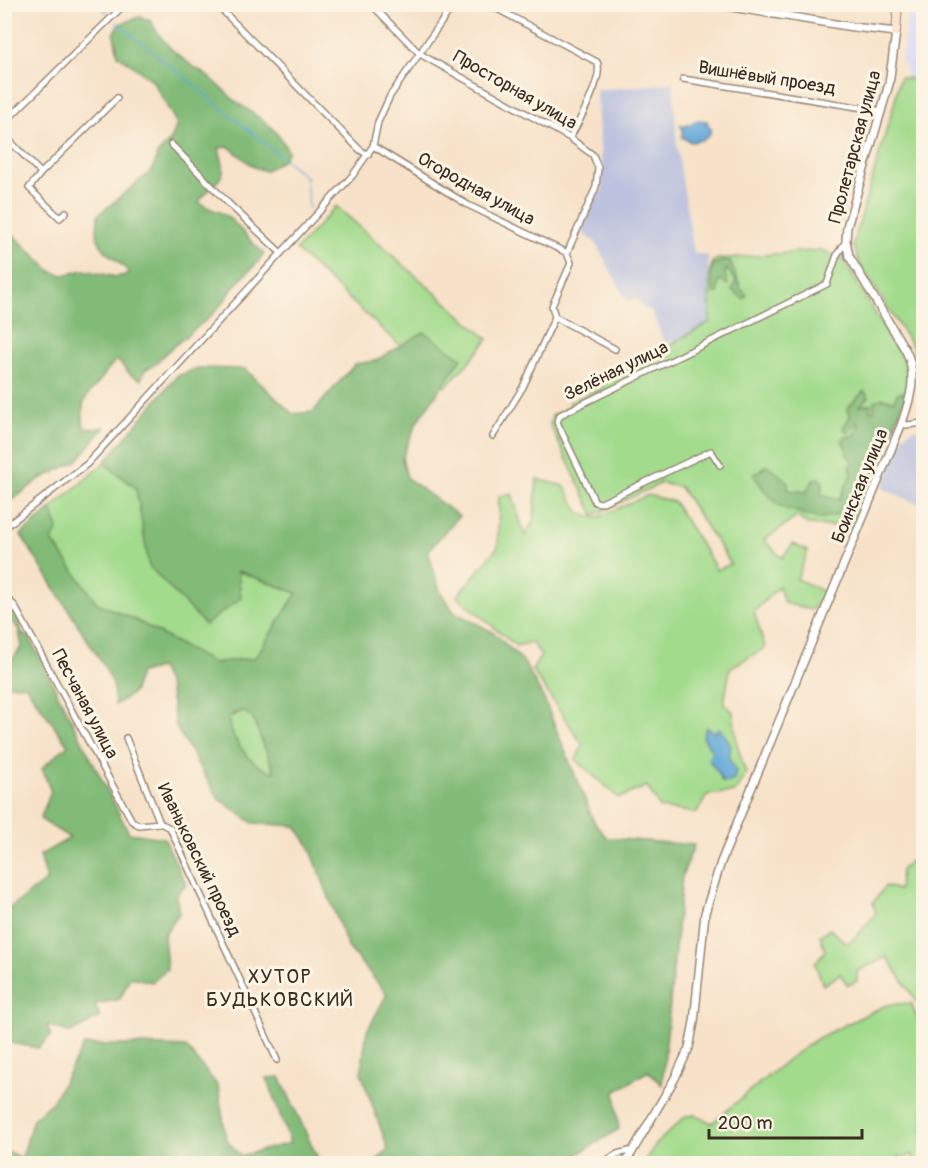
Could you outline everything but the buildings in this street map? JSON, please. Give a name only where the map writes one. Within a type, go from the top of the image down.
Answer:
[{"type":"main road","name":"Пролетарская улица","points":[[896,32],[898,4]]},
{"type":"street","points":[[4,123],[126,4]]},
{"type":"street","name":"Просторная улица","points":[[371,4],[420,54],[570,138],[593,155],[598,168],[596,187],[567,253]]},
{"type":"street","points":[[4,528],[87,464],[353,175],[373,146],[378,122],[390,96],[454,4]]},
{"type":"street","points":[[488,4],[597,62],[600,69],[598,78],[587,107],[570,138]]},
{"type":"street","points":[[713,4],[896,32]]},
{"type":"street","points":[[219,5],[360,150],[368,155]]},
{"type":"street","name":"Пролетарская улица","points":[[896,32],[892,67],[882,111],[848,227],[846,241],[854,266],[912,365],[911,394],[902,423]]},
{"type":"street","name":"Вишнёвый проезд","points":[[683,79],[882,111]]},
{"type":"street","points":[[66,212],[60,218],[29,188],[41,173],[117,98]]},
{"type":"street","points":[[4,135],[41,173]]},
{"type":"street","points":[[171,144],[281,253]]},
{"type":"street","name":"Огородная улица","points":[[373,146],[468,205],[567,253]]},
{"type":"street","name":"Зелёная улица","points":[[720,465],[711,451],[601,503],[595,502],[556,422],[557,418],[827,284],[837,255],[846,241]]},
{"type":"street","points":[[493,436],[523,387],[555,317],[552,306],[571,263],[567,253]]},
{"type":"street","points":[[555,317],[615,349]]},
{"type":"street","points":[[902,423],[906,425],[924,423]]},
{"type":"street","name":"Боинская улица","points":[[625,1164],[675,1078],[689,1048],[694,1022],[705,914],[712,890],[743,806],[902,423]]},
{"type":"street","name":"Песчаная улица","points":[[4,596],[14,605],[132,821],[139,825],[160,823]]},
{"type":"street","name":"Иваньковский проезд","points":[[126,738],[160,823],[170,828],[277,1060]]},
{"type":"street","points":[[602,1164],[617,1154],[633,1149]]},
{"type":"shaded area","points":[[908,15],[923,17],[923,81],[907,78],[901,59]]},
{"type":"shaded area","points":[[673,83],[677,147],[694,253],[708,256],[710,322],[674,343],[673,340],[665,344],[651,310],[643,309],[637,298],[630,300],[625,297],[595,242],[578,230],[592,200],[603,189],[596,90]]},
{"type":"shaded area","points":[[924,428],[923,506],[882,488],[904,435],[911,430]]},
{"type":"green space","points":[[139,17],[150,20],[169,47],[270,127],[288,151],[283,160],[265,171],[254,167],[229,147],[219,148],[223,172],[199,202],[226,215],[264,253],[211,316],[154,365],[145,370],[141,380],[131,375],[117,360],[112,364],[87,396],[83,405],[84,428],[105,427],[77,461],[40,479],[5,506],[5,227],[52,272],[64,275],[84,270],[116,277],[130,274],[100,245],[97,233],[98,215],[149,173],[155,164],[157,154],[171,140],[177,124],[152,80],[118,55],[114,34],[119,24]]},
{"type":"green space","points":[[900,77],[923,81],[924,378],[920,379],[919,363],[913,348],[859,262],[853,244]]},
{"type":"green space","points":[[336,206],[488,339],[445,387],[296,250]]},
{"type":"green space","points":[[821,250],[843,259],[904,361],[909,376],[905,399],[856,527],[809,525],[797,517],[764,540],[782,558],[793,544],[808,551],[797,579],[823,591],[822,598],[811,610],[784,603],[779,586],[754,612],[765,648],[730,668],[724,703],[733,712],[737,744],[746,774],[735,792],[707,795],[697,813],[660,808],[647,786],[619,798],[576,760],[583,745],[532,670],[541,656],[532,642],[516,646],[457,596],[498,547],[499,496],[512,494],[525,536],[534,520],[537,479],[564,486],[579,512],[597,518],[648,495],[674,502],[717,570],[731,564],[680,487],[661,483],[594,515],[550,425],[552,416],[569,407],[570,402],[603,387],[608,377],[627,370],[710,322],[709,273],[713,261]]},
{"type":"green space","points":[[730,261],[741,289],[747,295],[744,299],[732,290],[736,281],[727,269],[725,273],[728,285],[721,280],[718,282],[718,293],[713,293],[711,272],[714,264]]},
{"type":"green space","points":[[424,332],[462,358],[418,420],[402,458],[407,478],[459,516],[428,551],[440,592],[454,612],[493,632],[523,661],[544,699],[594,822],[607,838],[694,845],[682,877],[662,1085],[648,1071],[615,1092],[619,1129],[564,1163],[374,1163],[388,1149],[361,1073],[367,1031],[387,994],[348,947],[309,845],[296,826],[253,823],[218,798],[176,727],[169,687],[160,668],[140,673],[133,693],[115,705],[113,684],[104,666],[21,535],[51,509],[58,529],[52,541],[97,603],[137,621],[213,663],[255,658],[297,593],[238,571],[241,598],[205,625],[149,566],[136,488],[104,463],[177,376],[199,368],[245,369],[293,414],[313,412],[355,364],[375,361]],"holes":[[[243,711],[252,717],[275,772],[251,760],[233,734],[229,718],[233,714]]]},
{"type":"green space","points":[[864,391],[869,397],[859,406],[871,404],[870,411],[874,411],[874,401],[884,398],[894,401],[897,393],[903,392],[905,399],[861,506],[856,504],[848,516],[840,514],[819,519],[781,507],[766,493],[754,475],[767,465],[788,482],[788,490],[806,492],[814,479],[819,478],[823,483],[821,495],[839,500],[852,473],[850,465],[853,462],[847,455],[847,449],[842,441],[845,437],[855,435],[859,425],[857,423],[848,433],[843,428],[850,417],[847,408]]},
{"type":"green space","points":[[104,463],[136,488],[149,566],[237,571],[297,593],[255,658],[213,663],[137,621],[97,603],[52,541],[51,509]]},
{"type":"green space","points":[[7,602],[18,616],[22,634],[29,637],[129,833],[164,838],[186,884],[176,895],[179,913],[164,935],[167,969],[152,982],[130,977],[120,999],[95,1004],[100,1017],[71,1033],[47,1025],[51,1036],[38,1048],[6,1042],[5,1039],[5,908],[7,910],[47,880],[40,855],[70,838],[40,819],[51,792],[42,768],[68,745],[25,685],[8,685],[6,669],[22,646],[18,628],[5,614]]},
{"type":"green space","points":[[243,711],[252,716],[275,773],[267,771],[251,760],[233,735],[229,718]]},
{"type":"green space","points":[[910,861],[923,872],[923,1011],[887,957],[857,971],[857,981],[848,985],[840,974],[823,985],[815,963],[825,951],[820,935],[830,929],[847,944],[858,935],[876,913],[873,903],[885,886],[899,890],[901,870]]},
{"type":"green space","points":[[911,1003],[923,1032],[923,1163],[916,1163],[912,1155],[901,1158],[898,1156],[897,1164],[643,1163],[657,1143],[686,1116],[695,1115],[712,1123],[787,1060],[818,1038],[886,1005]]},
{"type":"green space","points":[[84,1045],[186,1047],[218,1086],[226,1139],[240,1156],[290,1143],[267,1078],[280,1077],[320,1163],[5,1163],[5,1150],[22,1158],[33,1119],[52,1102]]},
{"type":"water","points":[[698,120],[707,121],[711,128],[709,135],[704,139],[691,142],[682,137],[683,130],[680,125],[686,126]]},
{"type":"water","points":[[706,727],[714,732],[719,728],[729,741],[731,746],[729,758],[736,771],[734,780],[722,782],[708,760],[712,751],[703,737]]},
{"type":"waterway","points":[[100,4],[107,13]]},
{"type":"waterway","points":[[116,22],[306,177],[309,208]]},
{"type":"district","name":"ХУТОР БУДЬКОВСКИЙ","points":[[280,988]]}]
